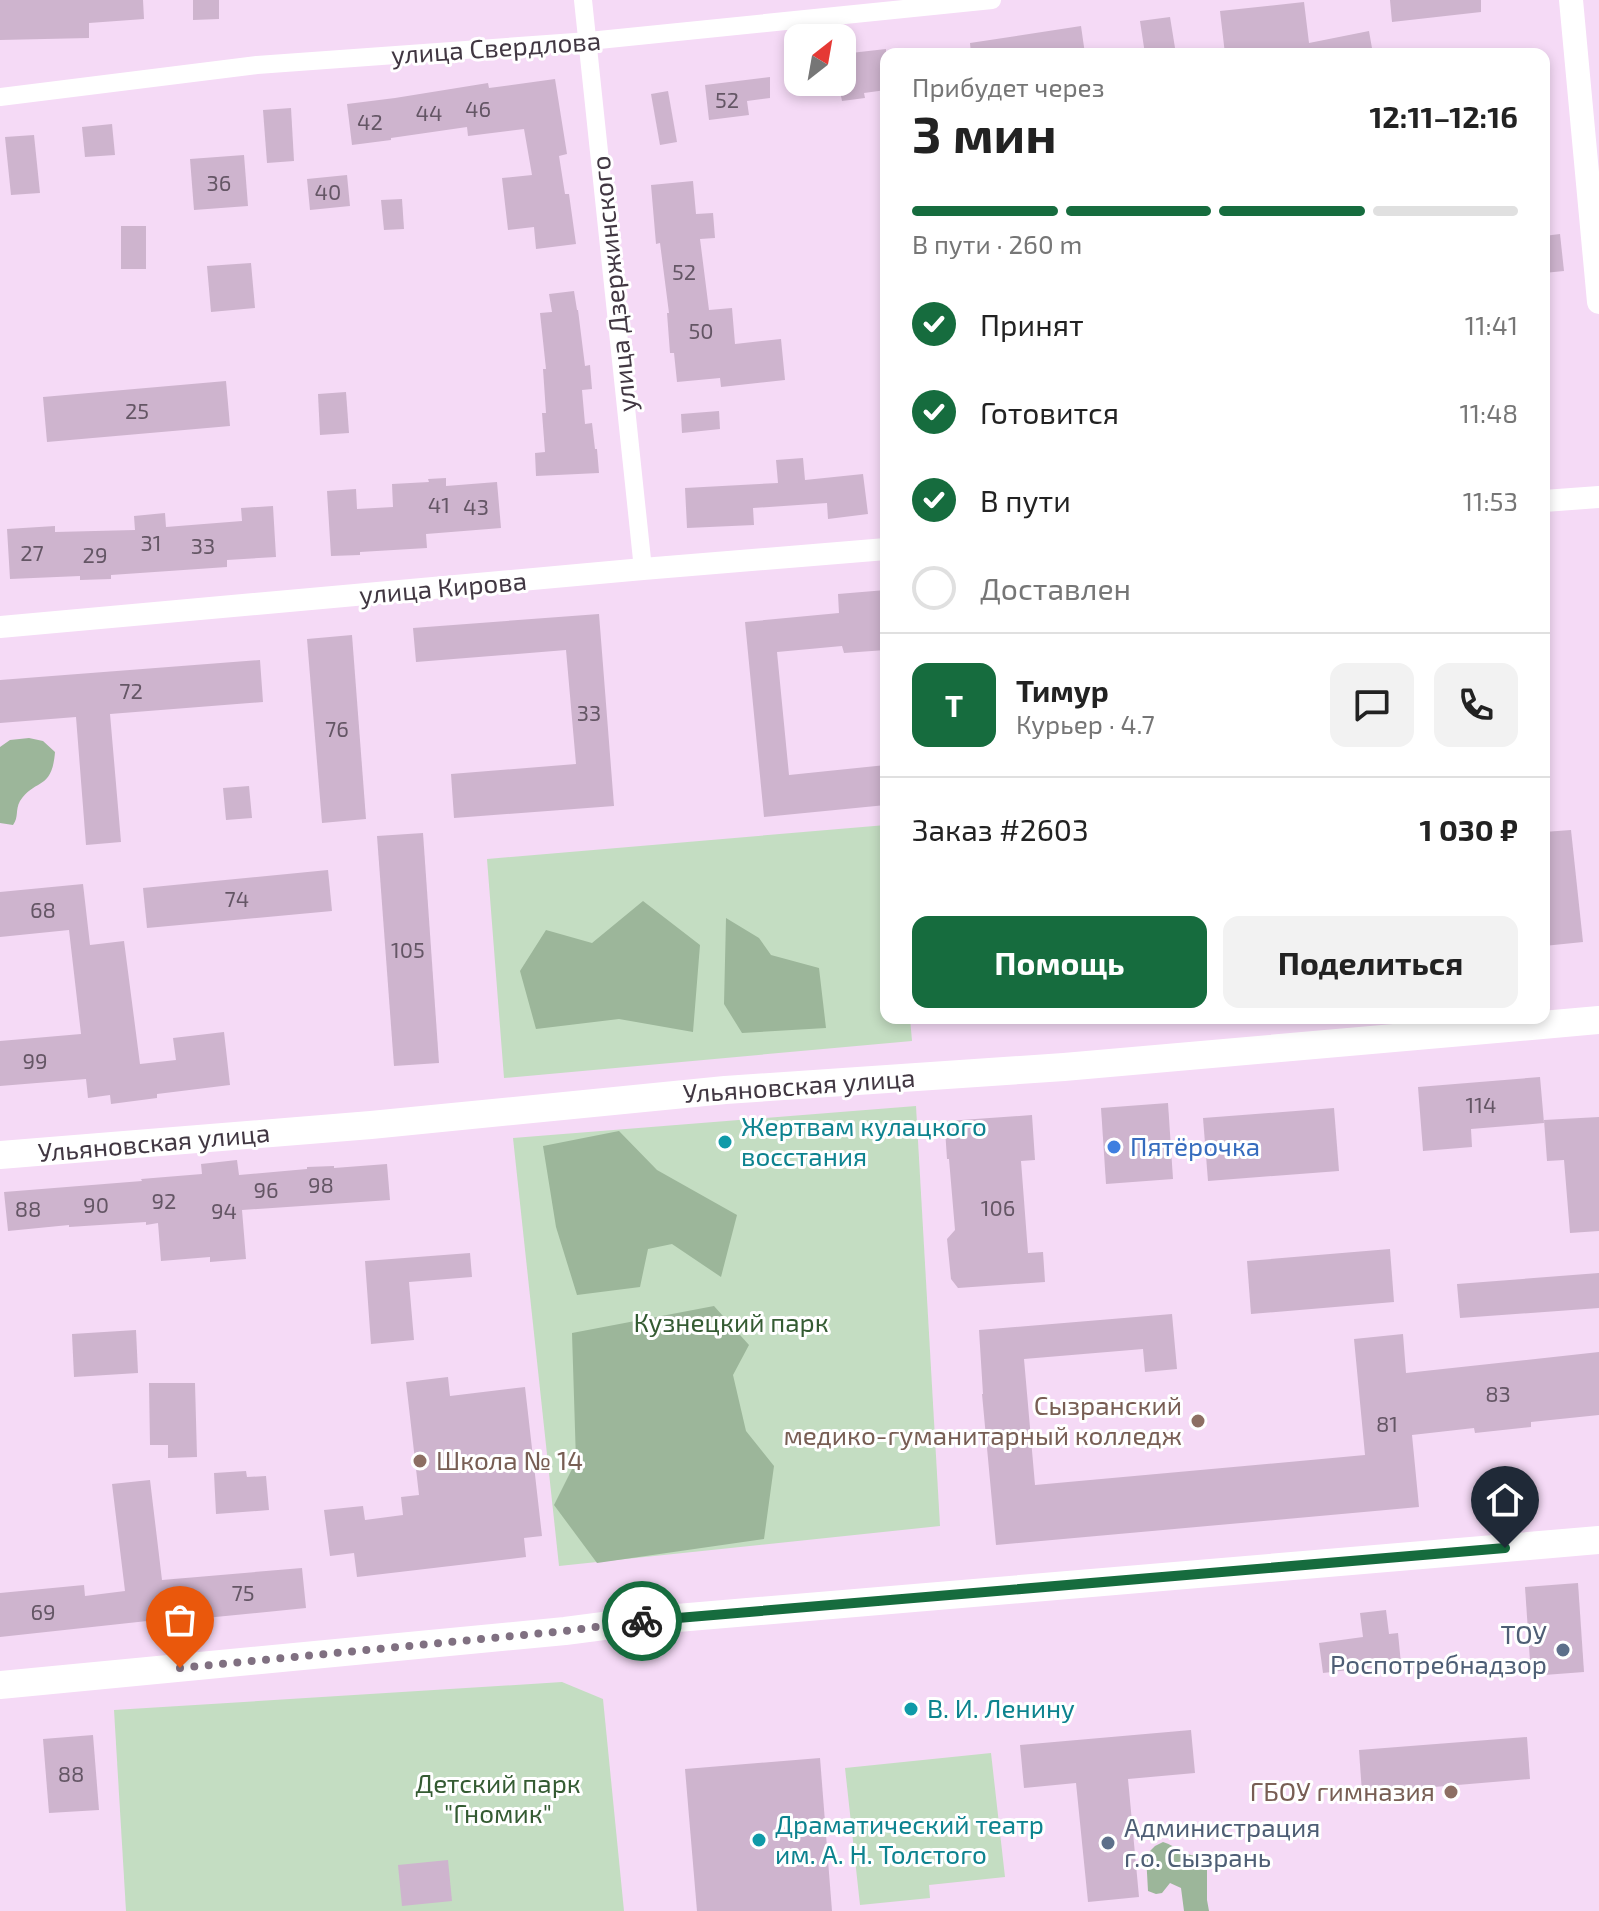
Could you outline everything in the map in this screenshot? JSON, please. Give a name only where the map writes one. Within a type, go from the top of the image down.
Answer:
[{"type":"main road","points":[[1571,0],[1599,302]]},
{"type":"main road","name":"Ульяновская улица","points":[[0,1155],[371,1125],[725,1090],[1064,1067],[1599,1020]]},
{"type":"main road","points":[[0,1685],[642,1621],[1599,1540]]},
{"type":"street","name":"улица Дзержинского","points":[[583,0],[643,569]]},
{"type":"street","name":"улица Свердлова","points":[[0,97],[257,65],[589,41],[992,0]]},
{"type":"street","points":[[1550,501],[1599,497]]},
{"type":"street","name":"улица Кирова","points":[[0,627],[880,549]]},
{"type":"green space","points":[[29,738],[43,741],[55,752],[50,773],[20,801],[13,825],[0,823],[0,747],[10,740]]},
{"type":"green space","points":[[880,826],[880,1024],[911,1024],[912,1041],[504,1078],[487,859]]},
{"type":"green space","points":[[643,901],[700,945],[693,1032],[619,1019],[536,1029],[520,971],[546,930],[592,943]]},
{"type":"green space","points":[[726,918],[759,938],[771,955],[819,968],[826,1028],[742,1033],[724,1004]]},
{"type":"green space","name":"Кузнецкий парк","points":[[916,1106],[940,1526],[559,1566],[513,1138]]},
{"type":"green space","points":[[619,1131],[657,1170],[737,1215],[721,1277],[672,1244],[648,1249],[640,1287],[577,1295],[556,1227],[543,1146]]},
{"type":"green space","points":[[714,1306],[749,1345],[733,1375],[746,1431],[774,1466],[764,1539],[597,1563],[554,1505],[576,1461],[572,1333]]},
{"type":"green space","name":"Детский парк \"Гномик\"","points":[[562,1682],[603,1699],[624,1911],[126,1911],[114,1710]]},
{"type":"green space","points":[[991,1753],[1005,1877],[929,1885],[930,1898],[860,1905],[845,1768]]},
{"type":"green space","points":[[1163,1842],[1185,1853],[1201,1856],[1207,1863],[1209,1911],[1184,1911],[1181,1888],[1170,1883],[1162,1893],[1148,1891],[1146,1855]]},
{"type":"building","points":[[0,0],[143,0],[144,19],[89,23],[89,38],[0,40]]},
{"type":"building","points":[[193,0],[219,0],[219,19],[193,20]]},
{"type":"building","points":[[1390,0],[1481,0],[1481,12],[1392,22]]},
{"type":"building","points":[[1304,2],[1309,43],[1369,31],[1372,48],[1224,48],[1220,11]]},
{"type":"building","points":[[1170,17],[1175,48],[1144,48],[1140,21]]},
{"type":"building","points":[[1081,26],[1084,48],[970,48],[970,43]]},
{"type":"building","points":[[880,50],[880,91],[864,93],[865,98],[842,101],[841,96],[856,96],[856,52]]},
{"type":"building","points":[[770,77],[770,98],[747,101],[749,115],[709,120],[705,85]]},
{"type":"building","points":[[555,79],[567,154],[559,156],[565,194],[569,194],[576,244],[536,249],[534,227],[508,230],[502,178],[532,175],[524,129],[468,136],[467,127],[352,145],[347,104],[488,83],[489,88]]},
{"type":"building","points":[[668,91],[677,142],[660,145],[651,94]]},
{"type":"building","points":[[291,108],[294,161],[267,163],[263,110]]},
{"type":"building","points":[[112,124],[115,155],[85,157],[82,127]]},
{"type":"building","points":[[34,135],[40,193],[11,195],[5,137]]},
{"type":"building","points":[[244,155],[248,206],[194,210],[190,159]]},
{"type":"building","points":[[347,175],[350,206],[310,210],[307,179]]},
{"type":"building","points":[[693,181],[696,214],[713,213],[715,238],[700,239],[709,310],[732,308],[735,344],[781,339],[785,380],[721,387],[720,378],[677,382],[674,353],[670,353],[669,313],[660,243],[656,244],[651,185]]},
{"type":"building","points":[[402,199],[404,229],[384,230],[381,200]]},
{"type":"building","points":[[121,226],[146,226],[146,269],[121,269]]},
{"type":"building","points":[[1560,234],[1564,271],[1550,272],[1550,235]]},
{"type":"building","points":[[251,263],[255,308],[211,312],[207,266]]},
{"type":"building","points":[[574,291],[585,366],[590,365],[592,389],[582,390],[585,424],[592,423],[599,473],[536,476],[535,453],[545,452],[542,413],[546,413],[543,369],[546,369],[540,313],[552,312],[549,294]]},
{"type":"building","points":[[226,381],[230,426],[47,442],[43,397]]},
{"type":"building","points":[[346,392],[349,433],[320,435],[318,394]]},
{"type":"building","points":[[719,411],[720,429],[682,433],[681,414]]},
{"type":"building","points":[[803,458],[805,480],[863,474],[868,514],[828,519],[827,503],[753,508],[754,525],[687,528],[685,488],[778,483],[776,460]]},
{"type":"building","points":[[446,478],[446,486],[497,482],[501,528],[426,534],[427,548],[331,556],[327,491],[356,489],[357,509],[393,507],[392,484]]},
{"type":"building","points":[[273,506],[276,557],[227,560],[227,567],[111,575],[111,579],[80,580],[80,576],[10,579],[7,529],[55,526],[55,532],[135,530],[134,516],[165,513],[166,527],[242,521],[241,508]]},
{"type":"building","points":[[880,590],[880,650],[844,653],[842,646],[777,652],[789,775],[880,766],[880,806],[764,817],[745,622],[839,613],[838,594]]},
{"type":"building","points":[[599,614],[614,806],[454,818],[451,774],[576,764],[566,650],[416,662],[413,628]]},
{"type":"building","points":[[352,635],[366,819],[322,823],[307,639]]},
{"type":"building","points":[[260,660],[263,702],[110,714],[121,842],[86,845],[76,717],[0,723],[0,680]]},
{"type":"building","points":[[249,786],[252,818],[226,820],[223,788]]},
{"type":"building","points":[[1571,830],[1583,942],[1550,945],[1550,832]]},
{"type":"building","points":[[423,833],[439,1063],[394,1066],[377,836]]},
{"type":"building","points":[[328,870],[332,911],[147,928],[143,888]]},
{"type":"building","points":[[83,884],[90,945],[124,941],[140,1064],[176,1060],[173,1038],[224,1032],[230,1085],[157,1094],[157,1098],[111,1104],[110,1095],[88,1098],[86,1079],[0,1086],[0,1041],[81,1034],[69,930],[0,937],[0,892]]},
{"type":"building","points":[[1540,1077],[1544,1123],[1471,1129],[1472,1147],[1423,1151],[1418,1087]]},
{"type":"building","points":[[1168,1103],[1173,1179],[1106,1184],[1101,1108]]},
{"type":"building","points":[[1334,1108],[1339,1171],[1208,1181],[1203,1118]]},
{"type":"building","points":[[1032,1115],[1035,1160],[1021,1161],[1028,1253],[1043,1252],[1045,1282],[958,1288],[951,1279],[947,1239],[955,1230],[947,1159],[947,1121]]},
{"type":"building","points":[[1599,1117],[1599,1231],[1570,1233],[1564,1160],[1547,1161],[1544,1120]]},
{"type":"building","points":[[237,1160],[239,1175],[307,1167],[387,1164],[390,1200],[242,1210],[246,1259],[210,1262],[210,1257],[161,1261],[158,1223],[69,1225],[8,1231],[4,1192],[202,1174],[201,1164]]},
{"type":"building","points":[[1390,1249],[1394,1302],[1251,1314],[1247,1261]]},
{"type":"building","points":[[470,1253],[472,1277],[409,1282],[414,1340],[371,1344],[365,1261]]},
{"type":"building","points":[[1599,1273],[1599,1308],[1460,1318],[1457,1284]]},
{"type":"building","points":[[1172,1314],[1177,1369],[1145,1372],[1143,1349],[1024,1359],[1035,1485],[1365,1455],[1354,1339],[1403,1334],[1406,1373],[1599,1352],[1599,1415],[1531,1422],[1531,1427],[1475,1433],[1474,1428],[1412,1435],[1419,1507],[996,1545],[979,1330]]},
{"type":"building","points":[[136,1330],[138,1373],[74,1377],[72,1334]]},
{"type":"building","points":[[448,1377],[450,1396],[525,1387],[542,1536],[524,1538],[526,1557],[357,1577],[354,1553],[330,1556],[324,1510],[363,1506],[365,1520],[403,1515],[401,1497],[419,1495],[406,1382]]},
{"type":"building","points":[[149,1383],[195,1383],[197,1457],[168,1458],[168,1445],[150,1445]]},
{"type":"building","points":[[246,1471],[247,1477],[266,1476],[269,1510],[216,1514],[214,1473]]},
{"type":"building","points":[[150,1480],[162,1580],[302,1568],[306,1608],[185,1620],[184,1617],[0,1637],[0,1593],[84,1585],[85,1596],[125,1591],[112,1484]]},
{"type":"building","points":[[1578,1583],[1584,1672],[1531,1676],[1525,1587]]},
{"type":"building","points":[[1386,1610],[1389,1634],[1398,1633],[1401,1664],[1323,1673],[1319,1643],[1363,1637],[1360,1613]]},
{"type":"building","name":"Администрация г.о. Сызрань","points":[[1191,1730],[1195,1773],[1128,1779],[1139,1897],[1088,1902],[1076,1783],[1024,1788],[1020,1745]]},
{"type":"building","points":[[93,1735],[99,1810],[49,1813],[43,1739]]},
{"type":"building","points":[[1527,1737],[1530,1779],[1362,1793],[1359,1750]]},
{"type":"building","name":"Драматический театр им. А. Н. Толстого","points":[[820,1758],[832,1911],[697,1911],[685,1769]]},
{"type":"building","points":[[448,1860],[452,1901],[402,1906],[398,1865]]},
{"type":"way so far","points":[[180,1668],[642,1621]]},
{"type":"place","name":"Жертвам кулацкого восстания","points":[[725,1142]]},
{"type":"place","name":"Пятёрочка","points":[[1114,1147]]},
{"type":"place","name":"Сызранский медико-гуманитарный колледж","points":[[1198,1421]]},
{"type":"place","name":"Школа № 14","points":[[420,1461]]},
{"type":"place","name":"ТОУ Роспотребнадзор","points":[[1563,1650]]},
{"type":"place","name":"В. И. Ленину","points":[[911,1709]]},
{"type":"place","name":"ГБОУ гимназия","points":[[1451,1792]]},
{"type":"place","name":"Драматический театр им. А. Н. Толстого","points":[[759,1840]]},
{"type":"place","name":"Администрация г.о. Сызрань","points":[[1108,1843]]},
{"type":"route","points":[[642,1621],[1505,1548]]}]
